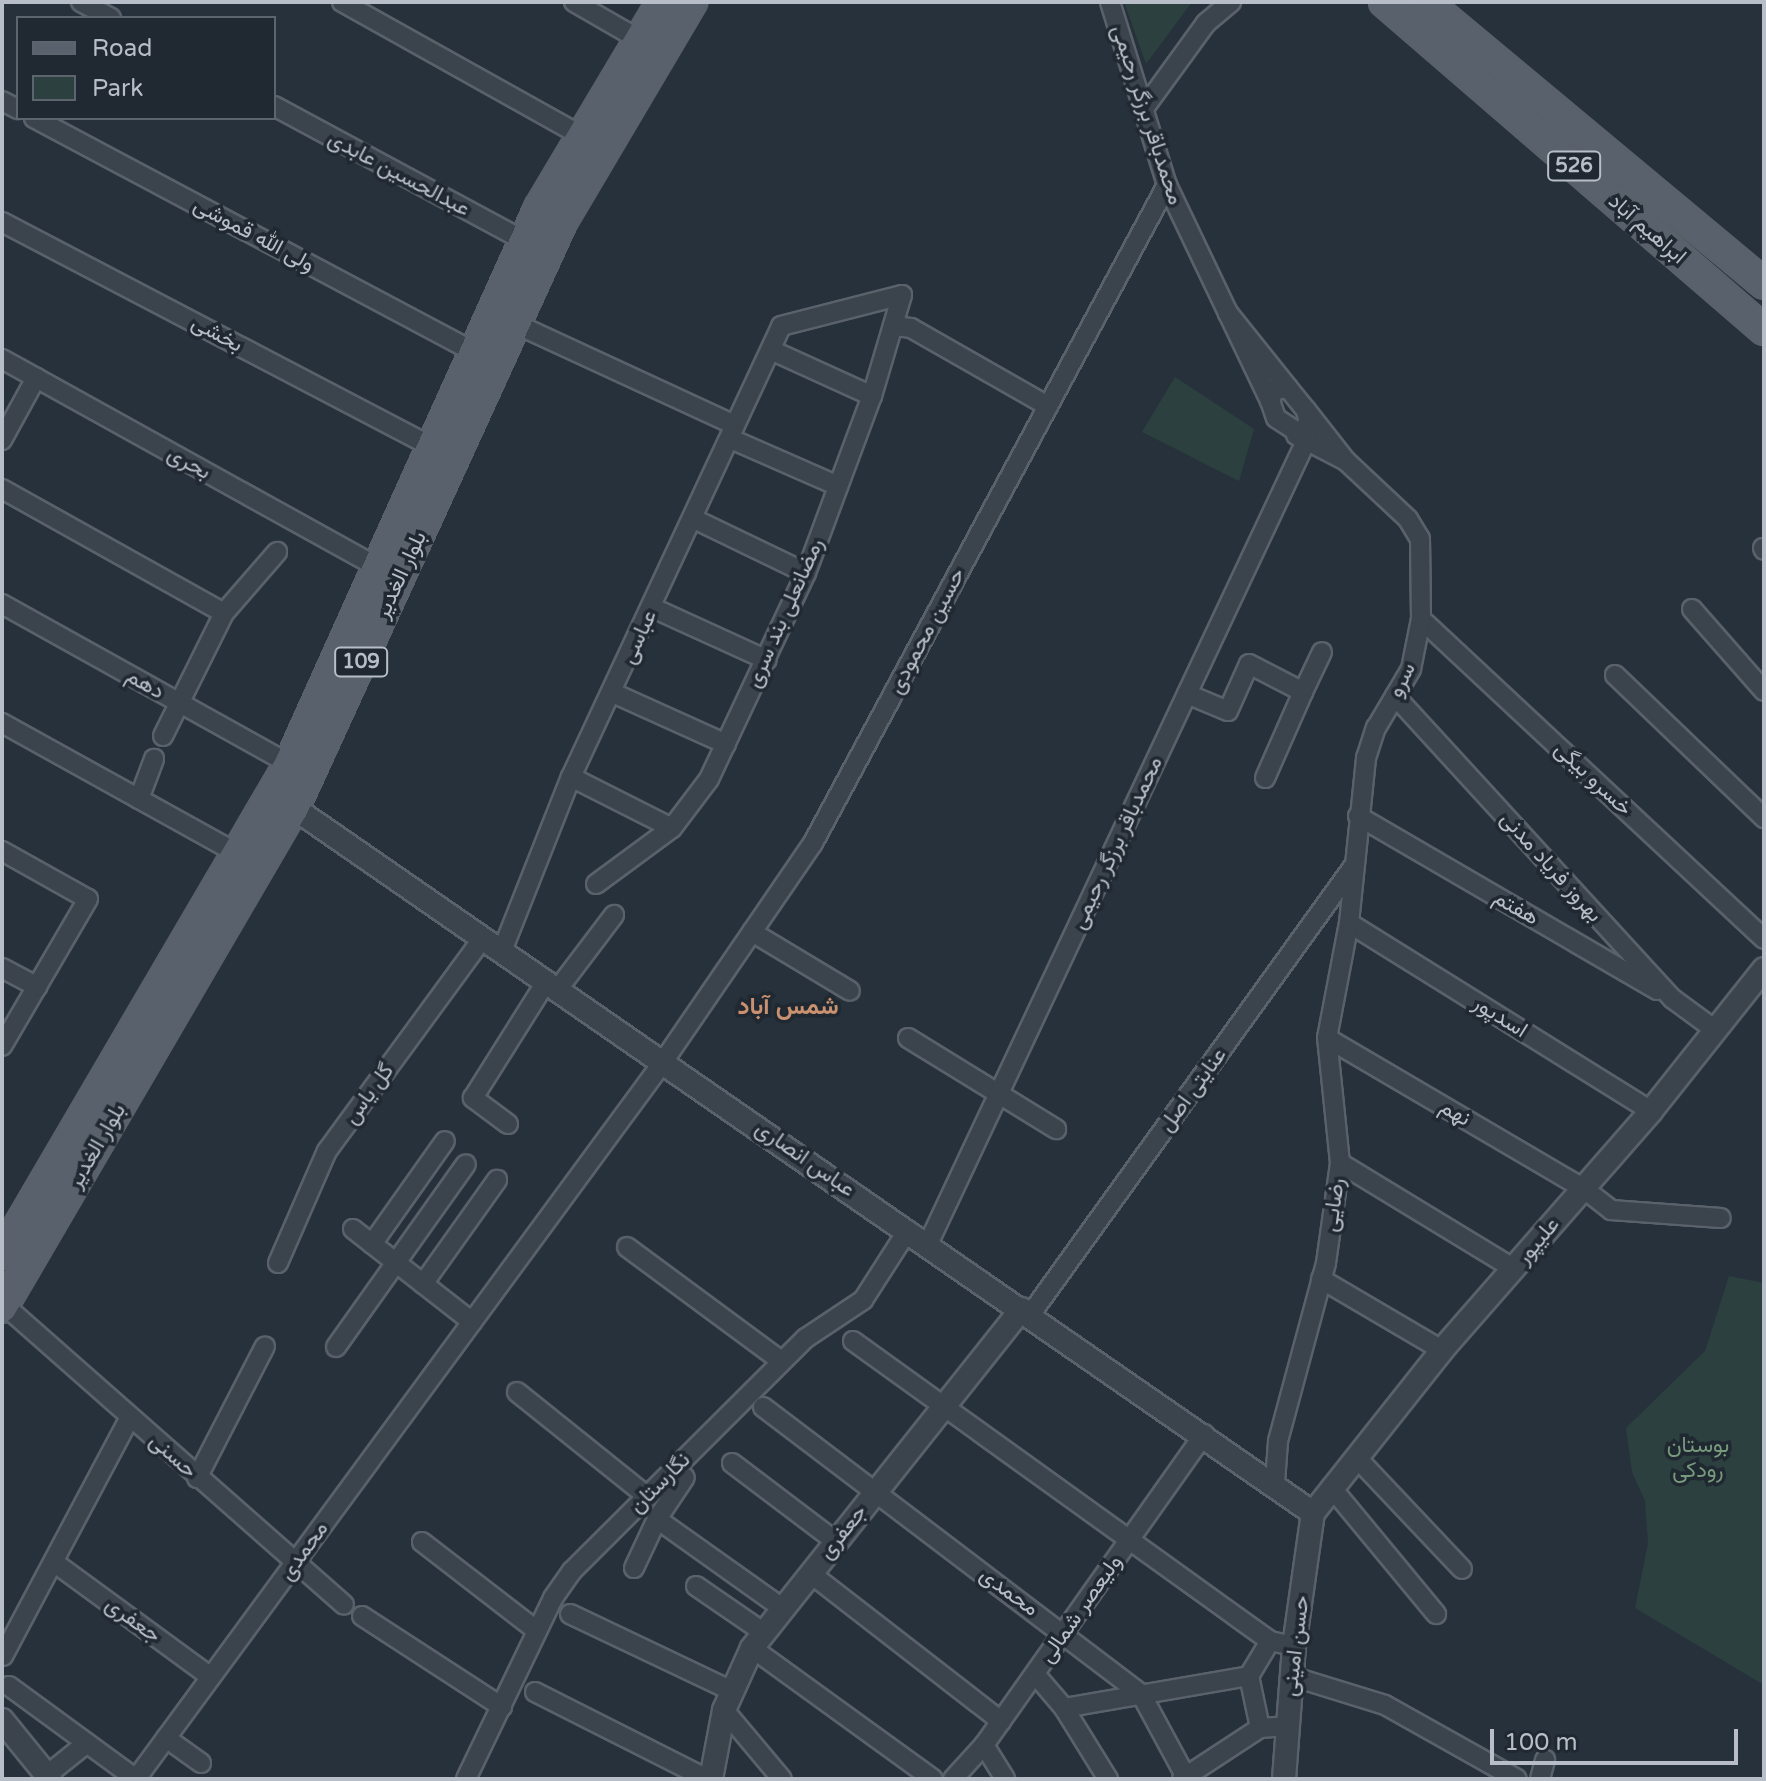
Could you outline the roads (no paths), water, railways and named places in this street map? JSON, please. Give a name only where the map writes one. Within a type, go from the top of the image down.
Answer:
[{"type":"main road","name":"بلوار الغدیر","points":[[2,1254],[289,764],[525,241],[582,136],[662,2]]},
{"type":"main road","name":"بلوار الغدیر","points":[[3,1306],[294,808],[562,222],[692,2]]},
{"type":"main road","name":"ابراهیم آباد","points":[[1384,2],[1764,330]]},
{"type":"main road","name":"ابراهیم آباد","points":[[1426,2],[1764,284]]},
{"type":"street","points":[[81,2],[107,16]]},
{"type":"street","points":[[342,2],[582,136]]},
{"type":"street","points":[[574,2],[640,40]]},
{"type":"street","name":"محمدباقر برزگر رحیمی","points":[[1110,2],[1167,185],[1276,418],[1298,437]]},
{"type":"street","points":[[1145,107],[1206,23],[1231,2]]},
{"type":"street","name":"عبدالحسین عابدی","points":[[276,107],[525,241]]},
{"type":"street","name":"ولی الله قموشی","points":[[38,120],[474,352]]},
{"type":"street","name":"حسین محمودی","points":[[663,1062],[813,843],[1167,185]]},
{"type":"street","name":"بخشی","points":[[2,222],[432,447]]},
{"type":"street","name":"عباسی","points":[[492,944],[653,608],[781,326],[902,295]]},
{"type":"street","name":"رمضانعلی بند سری","points":[[596,884],[672,828],[709,779],[806,573],[872,396],[902,295]]},
{"type":"street","name":"محمدباقر برزگر رحیمی","points":[[1228,313],[1346,461]]},
{"type":"street","points":[[516,324],[838,486]]},
{"type":"street","points":[[893,326],[911,328],[1048,406]]},
{"type":"street","points":[[771,350],[872,396]]},
{"type":"street","name":"بحری","points":[[2,359],[377,567]]},
{"type":"street","points":[[2,440],[36,378]]},
{"type":"street","points":[[1270,401],[1274,390],[1288,388]]},
{"type":"street","name":"محمدباقر برزگر رحیمی","points":[[928,1244],[1187,694],[1298,437],[1307,429],[1306,410]]},
{"type":"street","points":[[1298,437],[1346,461]]},
{"type":"street","name":"سرو","points":[[1346,461],[1408,519],[1420,539],[1421,619],[1411,669],[1368,745],[1358,816],[1349,923]]},
{"type":"street","points":[[2,489],[224,613]]},
{"type":"street","points":[[694,519],[806,573]]},
{"type":"street","points":[[163,736],[224,613],[277,552]]},
{"type":"street","name":"دهم","points":[[2,604],[289,764]]},
{"type":"street","points":[[653,608],[767,660]]},
{"type":"street","points":[[1692,609],[1764,691]]},
{"type":"street","name":"خسرو بیگی","points":[[1421,619],[1764,939]]},
{"type":"street","points":[[1265,778],[1322,652]]},
{"type":"street","points":[[1187,694],[1228,711],[1249,664],[1303,692]]},
{"type":"street","points":[[1615,675],[1764,818]]},
{"type":"street","points":[[613,693],[726,744]]},
{"type":"street","name":"بهروز فریاد مدنی","points":[[1395,696],[1673,999],[1715,1030]]},
{"type":"street","points":[[2,723],[238,854]]},
{"type":"street","points":[[139,799],[154,759]]},
{"type":"street","points":[[571,777],[672,828]]},
{"type":"street","name":"عباس انصاری","points":[[294,808],[1275,1483],[1313,1513]]},
{"type":"street","name":"هفتم","points":[[1358,816],[1673,999]]},
{"type":"street","points":[[2,851],[88,899],[2,1046]]},
{"type":"street","name":"عنایتی اصل","points":[[1026,1312],[1355,865]]},
{"type":"street","points":[[508,1124],[473,1098],[552,985],[614,915]]},
{"type":"street","name":"رضایی","points":[[1275,1483],[1278,1441],[1321,1279],[1340,1163],[1327,1038],[1349,923]]},
{"type":"street","name":"اسدپور","points":[[1349,923],[1651,1111]]},
{"type":"street","points":[[752,932],[850,991]]},
{"type":"street","name":"گل یاس","points":[[278,1263],[327,1151],[492,944]]},
{"type":"street","points":[[2,968],[37,987]]},
{"type":"street","name":"علیپور","points":[[1313,1513],[1442,1350],[1651,1111],[1764,969]]},
{"type":"street","points":[[908,1038],[1056,1129]]},
{"type":"street","name":"نهم","points":[[1327,1038],[1583,1188],[1611,1210],[1721,1218]]},
{"type":"street","name":"محمدی","points":[[143,1776],[166,1738],[663,1062]]},
{"type":"street","points":[[372,1244],[445,1141]]},
{"type":"street","points":[[1340,1163],[1514,1269]]},
{"type":"street","points":[[336,1347],[394,1261],[466,1164]]},
{"type":"street","points":[[423,1284],[497,1180]]},
{"type":"street","points":[[353,1229],[472,1322]]},
{"type":"street","name":"نگارستان","points":[[466,1779],[537,1631],[572,1571],[781,1361],[863,1300],[908,1230]]},
{"type":"street","points":[[627,1247],[781,1361]]},
{"type":"street","points":[[1321,1279],[1442,1350]]},
{"type":"street","name":"حسنی","points":[[3,1306],[344,1605]]},
{"type":"street","name":"جعفری","points":[[709,1779],[728,1701],[758,1640],[781,1607],[1026,1312]]},
{"type":"street","points":[[853,1341],[1270,1641],[1294,1646]]},
{"type":"street","points":[[197,1478],[265,1346]]},
{"type":"street","points":[[517,1392],[647,1496]]},
{"type":"street","name":"محمدی","points":[[763,1407],[874,1494],[1064,1632],[1141,1694]]},
{"type":"street","points":[[3,1656],[130,1417]]},
{"type":"street","name":"ولیعصر شمالی","points":[[953,1779],[984,1745],[1204,1434]]},
{"type":"street","points":[[1356,1457],[1462,1569]]},
{"type":"street","points":[[732,1463],[835,1541]]},
{"type":"street","points":[[634,1568],[657,1519],[685,1477]]},
{"type":"street","points":[[1331,1487],[1436,1614]]},
{"type":"street","name":"حسن امینی","points":[[1284,1779],[1294,1646],[1313,1513]]},
{"type":"street","points":[[657,1519],[781,1607]]},
{"type":"street","points":[[422,1542],[537,1631]]},
{"type":"street","name":"جعفری","points":[[55,1563],[211,1677]]},
{"type":"street","points":[[810,1573],[1001,1721]]},
{"type":"street","points":[[696,1586],[758,1640],[933,1779]]},
{"type":"street","points":[[570,1614],[728,1701],[782,1779]]},
{"type":"street","points":[[362,1616],[502,1707]]},
{"type":"street","points":[[1260,1728],[1249,1676],[1270,1641]]},
{"type":"street","points":[[1035,1674],[1064,1708],[1108,1779]]},
{"type":"street","points":[[1064,1708],[1249,1676]]},
{"type":"street","points":[[1291,1676],[1385,1705],[1517,1779]]},
{"type":"street","points":[[9,1686],[87,1743],[143,1776]]},
{"type":"street","points":[[535,1692],[709,1779]]},
{"type":"street","points":[[1141,1694],[1185,1778],[1260,1728],[1287,1726]]},
{"type":"street","points":[[2,1720],[48,1777],[87,1743]]},
{"type":"street","points":[[166,1738],[201,1763]]},
{"type":"street","points":[[984,1745],[1005,1779]]},
{"type":"street","points":[[1540,1779],[1545,1760]]},
{"type":"district","name":"شمس آباد","points":[[788,1007]]},
{"type":"park label","name":"بوستان رودکی","points":[[1698,1458]]}]
